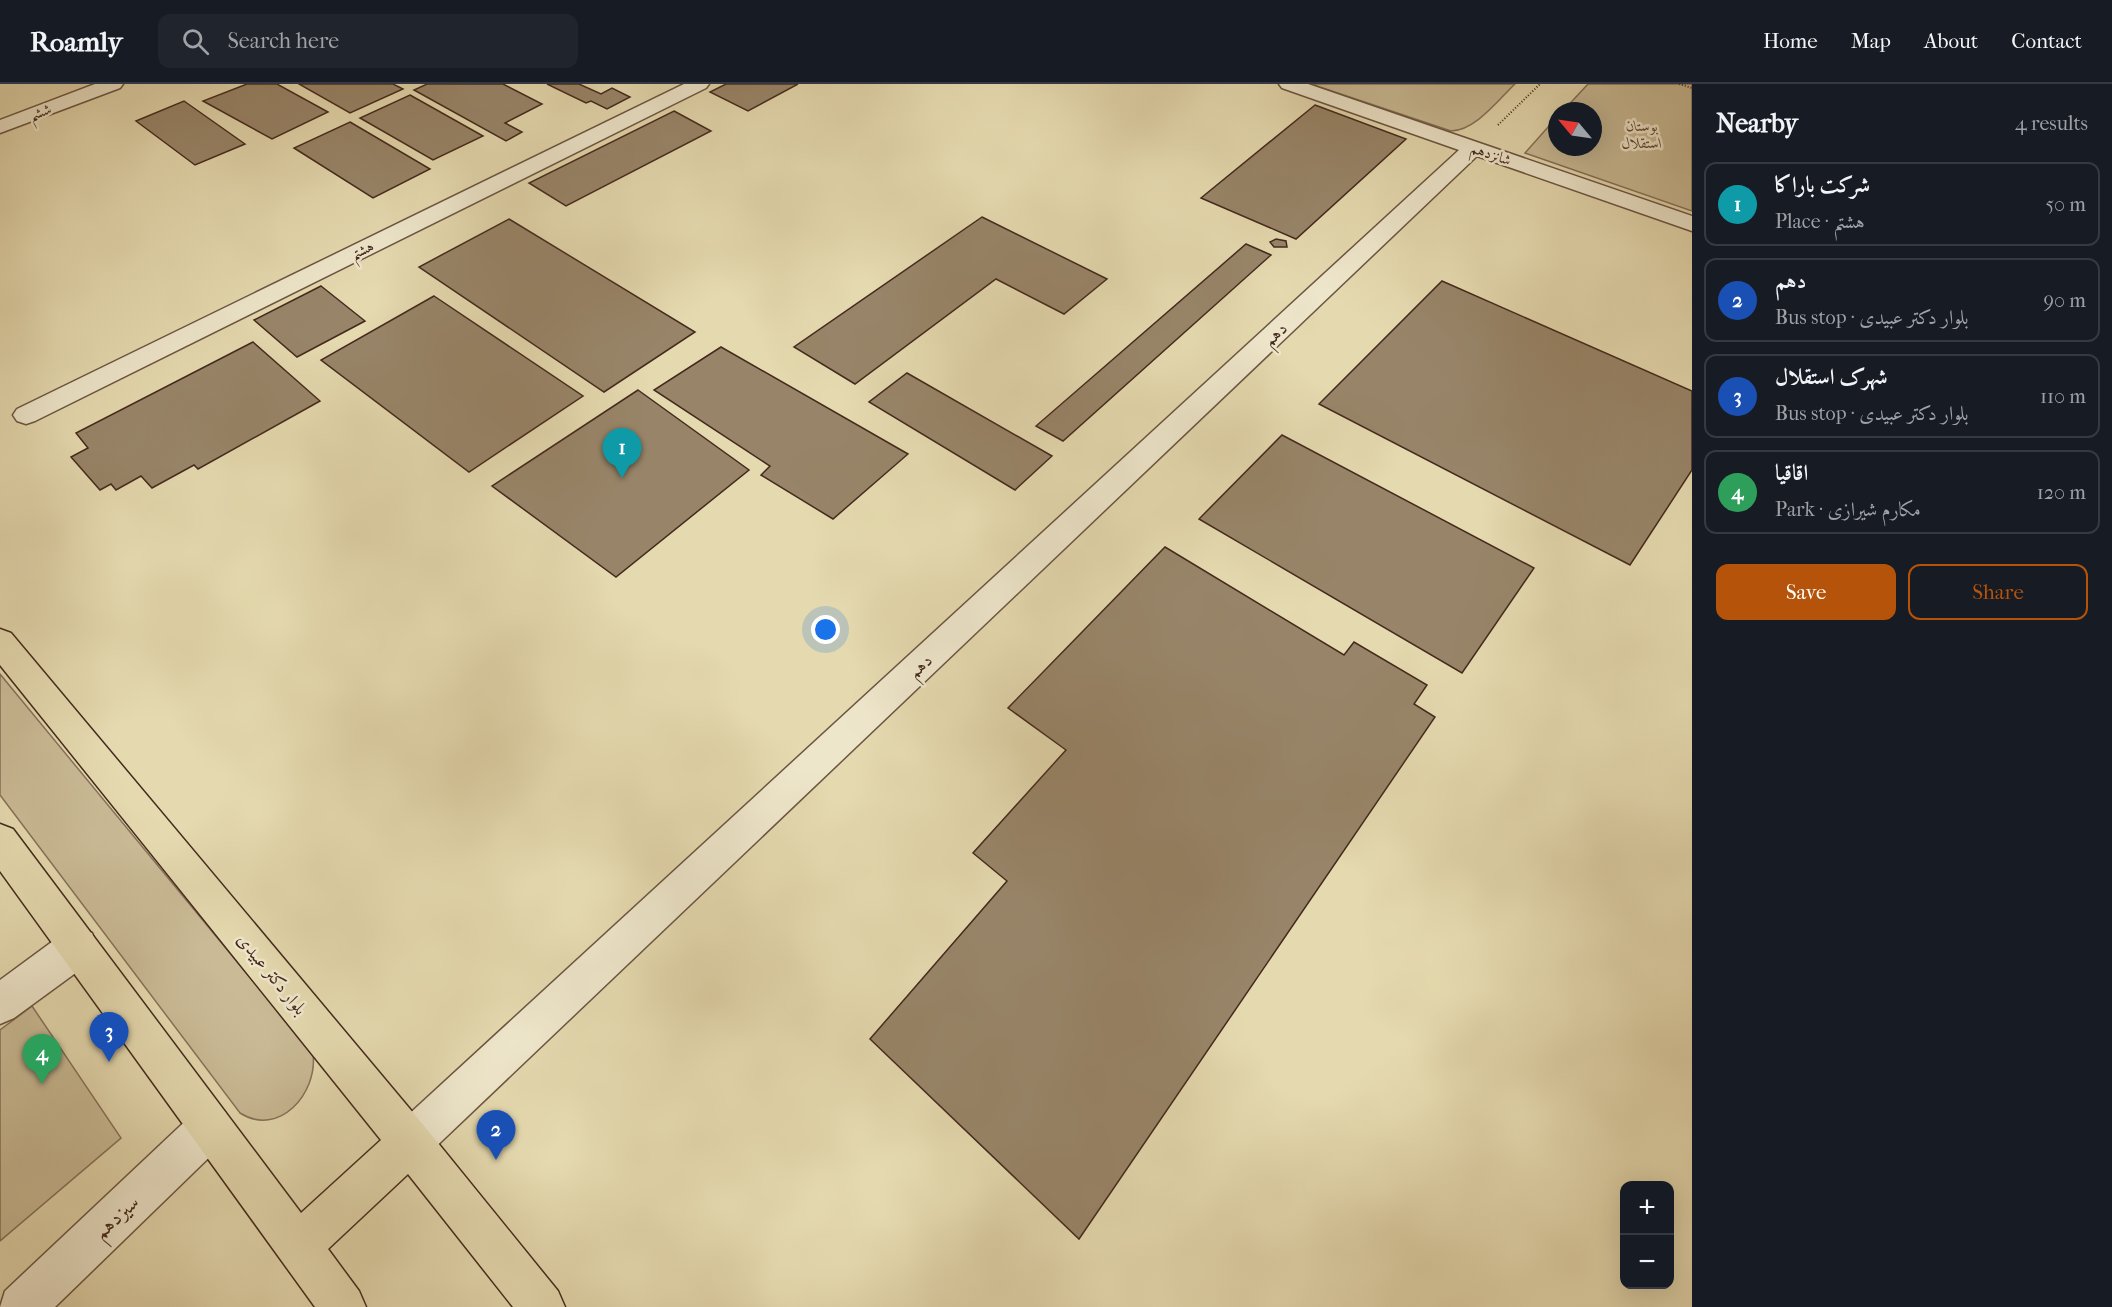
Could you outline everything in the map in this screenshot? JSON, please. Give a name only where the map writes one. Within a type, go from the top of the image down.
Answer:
[{"type":"main road","name":"بلوار دکتر عبیدی","points":[[0,642],[410,1142],[542,1307]]},
{"type":"main road","points":[[0,842],[343,1307]]},
{"type":"main road","name":"دهم","points":[[298,1245],[410,1142]]},
{"type":"street","name":"ششم","points":[[0,127],[113,84]]},
{"type":"street","name":"هشتم","points":[[26,416],[699,84]]},
{"type":"street","name":"شانزدهم","points":[[1289,84],[1692,224]]},
{"type":"street","name":"دهم","points":[[410,1142],[1474,148]]},
{"type":"street","points":[[0,1004],[78,947]]},
{"type":"street","name":"سیزدهم","points":[[21,1307],[210,1128]]},
{"type":"path","points":[[1474,148],[1540,84]]},
{"type":"path","points":[[1679,84],[1692,88]]},
{"type":"green space","points":[[1311,84],[1515,84],[1494,106],[1469,126],[1451,131]]},
{"type":"green space","name":"بوستان استقلال","points":[[1588,84],[1692,84],[1692,211],[1525,153],[1548,127],[1548,156],[1602,156],[1602,102],[1571,102]]},
{"type":"green space","points":[[0,674],[313,1054],[313,1069],[309,1083],[293,1107],[282,1116],[269,1120],[255,1119],[240,1113],[0,795]]},
{"type":"green space","points":[[32,1006],[121,1138],[0,1241],[0,1030]]},
{"type":"building","points":[[247,84],[277,84],[328,112],[272,139],[203,101]]},
{"type":"building","points":[[299,84],[393,84],[403,89],[350,113]]},
{"type":"building","points":[[427,84],[503,84],[542,104],[505,123],[522,132],[506,141],[414,90]]},
{"type":"building","points":[[547,84],[579,84],[601,94],[612,88],[630,97],[607,109],[591,101],[586,103]]},
{"type":"building","points":[[726,84],[798,84],[748,111],[710,92]]},
{"type":"building","points":[[410,95],[483,136],[433,160],[360,118]]},
{"type":"building","points":[[184,101],[245,144],[195,165],[136,121]]},
{"type":"building","points":[[1315,105],[1406,139],[1296,239],[1201,198]]},
{"type":"building","points":[[674,111],[711,131],[566,206],[529,183]]},
{"type":"building","points":[[350,122],[430,169],[373,198],[294,148]]},
{"type":"building","points":[[982,217],[1107,279],[1064,314],[996,279],[855,384],[794,347]]},
{"type":"building","points":[[509,219],[695,332],[604,392],[419,267]]},
{"type":"building","points":[[1276,239],[1286,241],[1287,247],[1274,247],[1270,242]]},
{"type":"building","points":[[1246,244],[1271,255],[1063,441],[1036,426]]},
{"type":"building","points":[[1442,281],[1692,391],[1692,470],[1630,565],[1319,404]]},
{"type":"building","points":[[321,286],[365,321],[297,357],[254,320]]},
{"type":"building","points":[[434,296],[583,396],[469,472],[321,360]]},
{"type":"building","points":[[253,342],[320,401],[198,469],[194,465],[152,488],[141,476],[116,490],[111,484],[100,490],[71,457],[88,448],[76,433]]},
{"type":"building","points":[[721,347],[908,454],[833,519],[761,475],[770,466],[654,390]]},
{"type":"building","points":[[907,373],[1052,456],[1015,490],[869,402]]},
{"type":"building","points":[[638,390],[749,470],[616,577],[492,486]]},
{"type":"building","points":[[1282,435],[1534,568],[1462,673],[1199,519]]},
{"type":"building","points":[[1165,547],[1344,655],[1354,642],[1427,685],[1414,704],[1435,717],[1079,1239],[870,1039],[1007,881],[973,853],[1066,750],[1008,708]]},
{"type":"place","name":"شرکت باراکا","points":[[622,478]]},
{"type":"place","name":"شهرک استقلال","points":[[109,1062]]},
{"type":"place","name":"اقاقیا","points":[[42,1084]]},
{"type":"place","name":"دهم","points":[[496,1160]]}]
